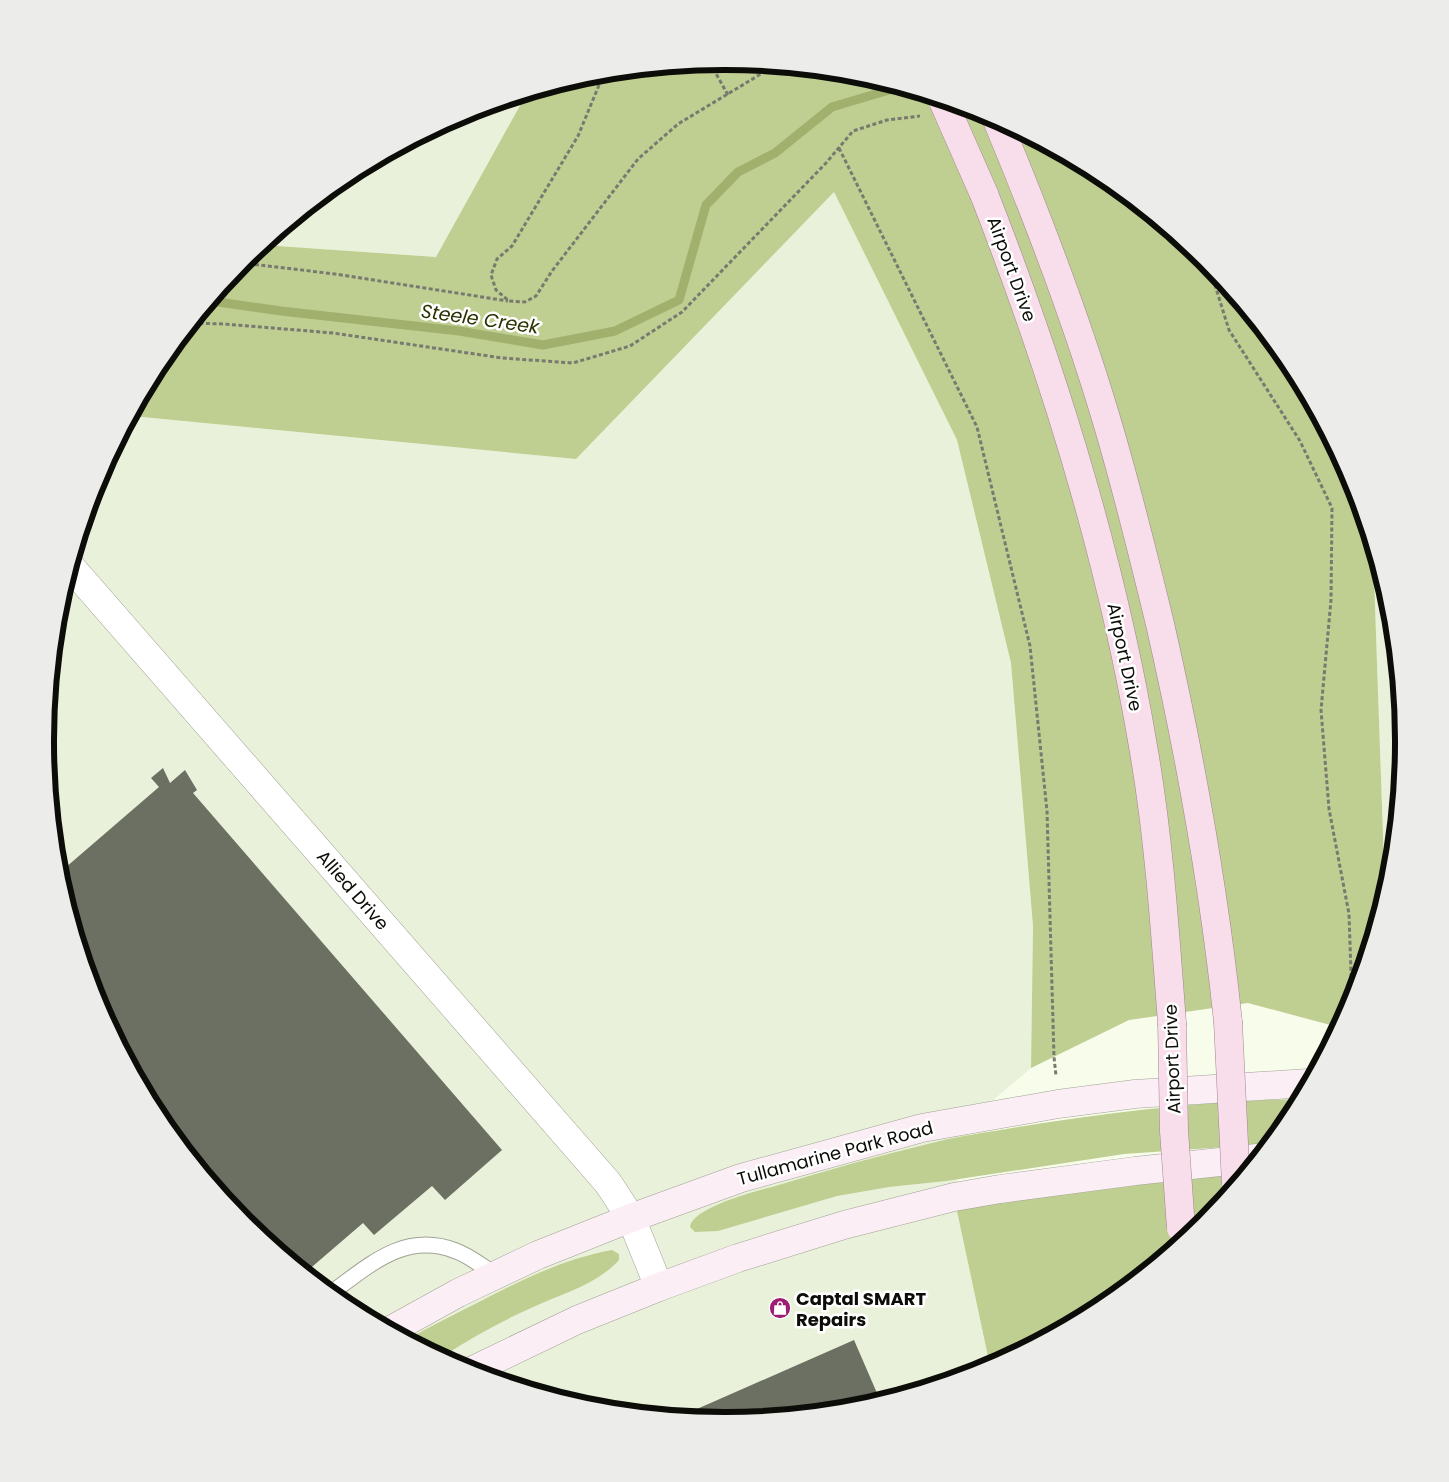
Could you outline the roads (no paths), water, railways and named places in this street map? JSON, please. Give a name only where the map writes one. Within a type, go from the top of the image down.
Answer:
[{"type":"main road","name":"Airport Drive","points":[[933,108],[984,194],[1009,259],[1063,413],[1088,498],[1128,664],[1144,747],[1161,892],[1172,1023],[1174,1131],[1181,1232]]},
{"type":"main road","points":[[1000,130],[1075,323],[1105,414],[1129,496],[1187,744],[1222,961],[1228,1022],[1236,1175]]},
{"type":"street","name":"Allied Drive","points":[[76,572],[608,1183],[631,1218],[660,1286]]},
{"type":"street","name":"Tullamarine Park Road","points":[[397,1326],[458,1293],[538,1255],[631,1218],[741,1178],[912,1131],[972,1118],[1135,1094],[1300,1083]]},
{"type":"street","points":[[482,1366],[577,1320],[660,1286],[738,1258],[844,1225],[954,1197],[1000,1188],[1249,1159]]},
{"type":"lane","points":[[338,1289],[391,1252],[415,1244],[435,1244],[458,1251],[496,1276]]},
{"type":"waterway","name":"Steele Creek","points":[[218,302],[459,331],[543,345],[615,331],[679,300],[706,205],[738,172],[775,153],[832,107],[887,91]]},
{"type":"place","name":"Captal SMART Repairs","points":[[780,1308]]}]
